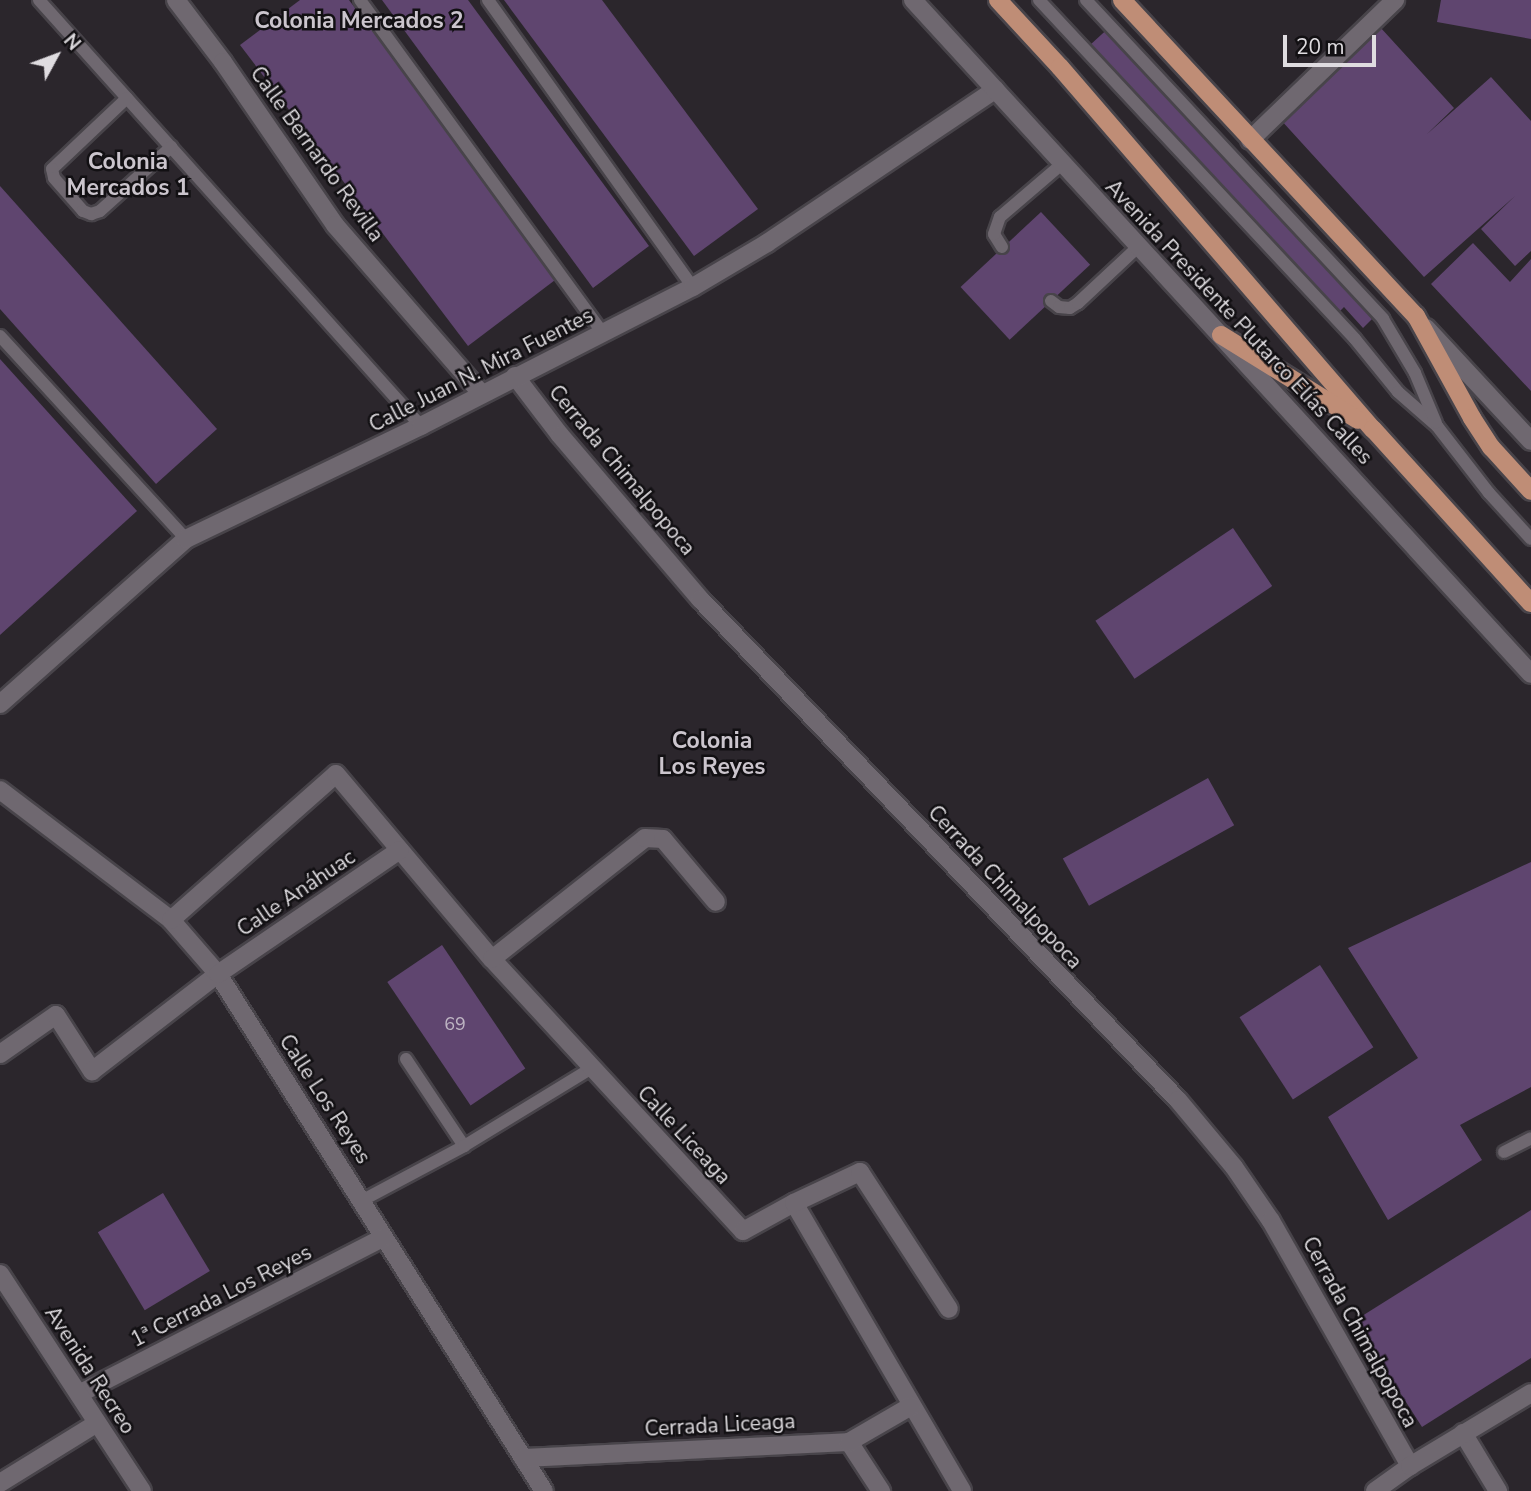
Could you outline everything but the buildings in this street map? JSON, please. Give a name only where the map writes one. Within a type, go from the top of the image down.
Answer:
[{"type":"main road","name":"Avenida Presidente Plutarco Elías Calles","points":[[998,0],[1060,67],[1373,429],[1531,603]]},
{"type":"main road","points":[[1122,0],[1416,316],[1491,447],[1531,491]]},
{"type":"main road","points":[[1221,335],[1373,429]]},
{"type":"street","name":"Calle Bernardo Revilla","points":[[176,0],[223,62],[335,225],[482,394]]},
{"type":"street","name":"Avenida Presidente Plutarco Elías Calles","points":[[913,0],[1531,674]]},
{"type":"street","points":[[1250,140],[1395,0]]},
{"type":"street","name":"Calle Juan N. Mira Fuentes","points":[[0,704],[187,539],[421,426],[692,287],[766,243],[995,90]]},
{"type":"street","points":[[1416,316],[1531,441]]},
{"type":"street","name":"Cerrada Chimalpopoca","points":[[515,376],[560,435],[700,598],[1178,1100],[1234,1167],[1271,1222],[1409,1466]]},
{"type":"street","name":"Calle Liceaga","points":[[170,920],[336,774],[492,959],[743,1231],[794,1203]]},
{"type":"street","name":"Calle Los Reyes","points":[[0,790],[170,920],[218,974],[363,1200],[383,1238],[544,1491]]},
{"type":"street","points":[[492,959],[646,838],[663,839],[716,902]]},
{"type":"street","name":"Calle Anáhuac","points":[[0,1054],[56,1015],[92,1071],[218,974],[400,850]]},
{"type":"street","points":[[949,1309],[860,1172],[794,1203],[962,1491]]},
{"type":"street","name":"1ª Cerrada Los Reyes","points":[[79,1394],[383,1238]]},
{"type":"street","name":"Avenida Recreo","points":[[0,1274],[142,1491]]},
{"type":"street","points":[[1375,1491],[1409,1466],[1531,1393]]},
{"type":"street","name":"Cerrada Liceaga","points":[[523,1458],[849,1442],[911,1406]]},
{"type":"street","points":[[0,1483],[97,1423]]},
{"type":"street","points":[[1463,1433],[1498,1491]]},
{"type":"street","points":[[849,1442],[881,1491]]},
{"type":"lane","points":[[39,0],[421,426]]},
{"type":"lane","points":[[360,0],[604,334]]},
{"type":"lane","points":[[488,0],[692,287]]},
{"type":"lane","points":[[1039,0],[1355,339],[1398,393],[1437,426],[1489,493],[1531,539]]},
{"type":"lane","points":[[1086,0],[1383,319],[1415,373],[1437,426]]},
{"type":"lane","points":[[127,98],[52,169],[54,178],[83,211],[91,214],[100,211],[171,147]]},
{"type":"lane","points":[[1002,247],[994,234],[1000,217],[1063,163]]},
{"type":"lane","points":[[1051,301],[1059,307],[1070,308],[1139,246]]},
{"type":"lane","points":[[0,336],[187,539]]},
{"type":"lane","points":[[406,1059],[464,1146]]},
{"type":"lane","points":[[363,1200],[464,1146],[592,1068]]},
{"type":"lane","points":[[1504,1152],[1531,1138]]},
{"type":"district","name":"Colonia Mercados 2","points":[[359,21]]},
{"type":"district","name":"Colonia Mercados 1","points":[[128,175]]},
{"type":"district","name":"Colonia Los Reyes","points":[[712,754]]}]
